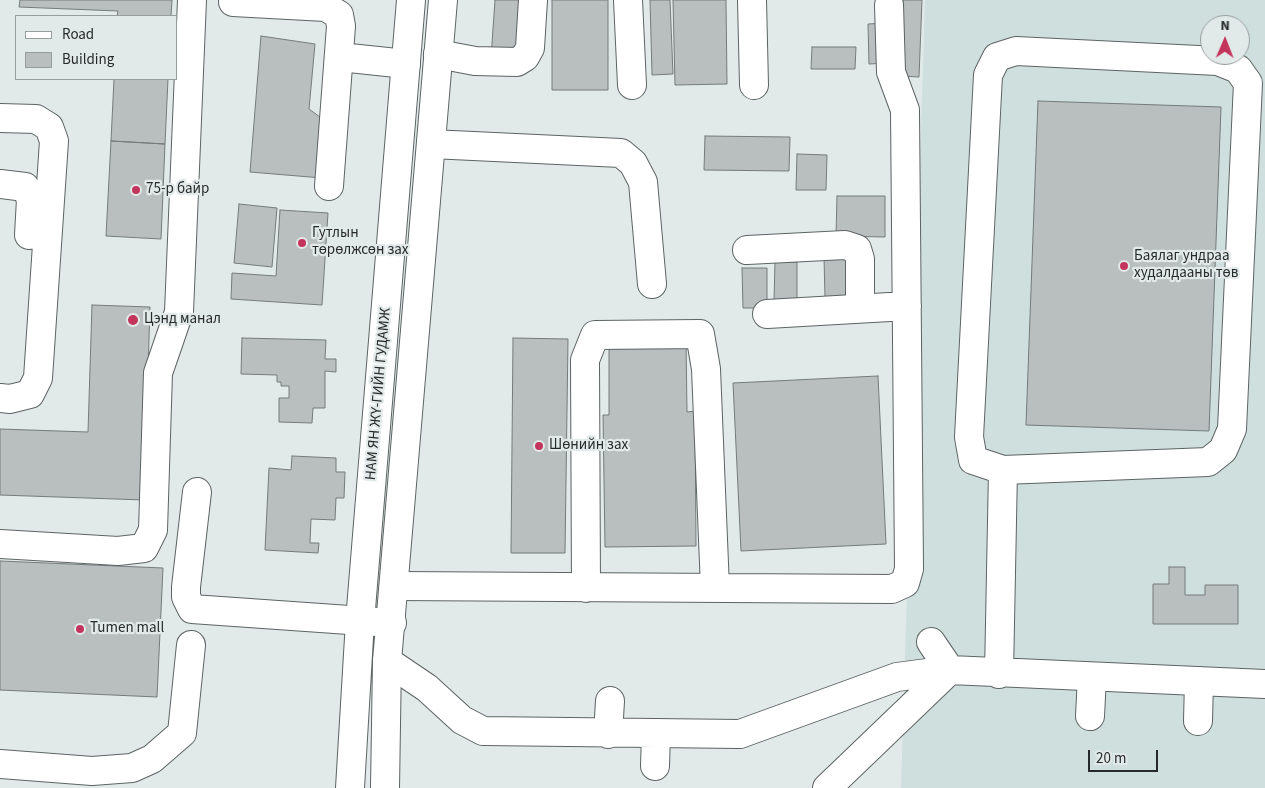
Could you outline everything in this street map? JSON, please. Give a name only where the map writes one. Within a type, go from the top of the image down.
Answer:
[{"type":"main road","points":[[0,544],[118,550],[144,548],[153,530],[158,373],[179,312],[192,0]]},
{"type":"main road","name":"НАМ ЯН ЖҮ-ГИЙН ГУДАМЖ","points":[[350,788],[360,621],[411,0]]},
{"type":"main road","name":"НАМ ЯН ЖҮ-ГИЙН ГУДАМЖ","points":[[384,788],[387,661],[392,623],[443,0]]},
{"type":"main road","points":[[438,54],[475,61],[517,62],[526,58],[530,48],[533,0]]},
{"type":"main road","points":[[628,0],[632,85]]},
{"type":"main road","points":[[752,0],[754,85]]},
{"type":"main road","points":[[232,2],[326,7],[339,15],[341,26],[340,56],[329,186]]},
{"type":"main road","points":[[395,586],[892,589],[905,583],[909,569],[905,110],[891,72],[889,5]]},
{"type":"main road","points":[[1016,51],[1198,60],[1218,61],[1238,69],[1248,83],[1232,429],[1223,450],[1208,462],[1003,470],[973,460],[969,437],[988,75],[997,57],[1016,51]]},
{"type":"main road","points":[[340,56],[406,64]]},
{"type":"main road","points":[[0,118],[36,119],[49,127],[54,141],[38,378],[30,394],[10,399],[0,398]]},
{"type":"main road","points":[[431,144],[621,153],[633,163],[643,182],[652,284]]},
{"type":"main road","points":[[0,184],[25,187],[31,199],[26,284],[28,300],[42,316]]},
{"type":"main road","points":[[747,250],[845,245],[857,249],[860,259],[860,308]]},
{"type":"main road","points":[[767,314],[907,306]]},
{"type":"main road","points":[[586,588],[585,360],[595,335],[700,334],[706,370],[715,588]]},
{"type":"main road","points":[[999,674],[1003,470]]},
{"type":"main road","points":[[197,492],[186,587],[186,597],[192,609],[392,623]]},
{"type":"main road","points":[[931,642],[950,670]]},
{"type":"main road","points":[[0,764],[92,771],[132,768],[152,759],[182,732],[192,645]]},
{"type":"main road","points":[[387,661],[427,688],[462,720],[483,731],[608,734],[740,734],[897,677],[950,670],[999,674],[1265,684]]},
{"type":"main road","points":[[827,788],[876,727],[950,670]]},
{"type":"main road","points":[[1090,716],[1092,677]]},
{"type":"main road","points":[[1198,721],[1200,682]]},
{"type":"main road","points":[[608,734],[610,701]]},
{"type":"main road","points":[[655,766],[656,734]]},
{"type":"shaded area","points":[[925,0],[1265,0],[1265,788],[901,788]]},
{"type":"building","points":[[20,0],[172,0],[171,15],[117,15],[118,11],[19,7]]},
{"type":"building","points":[[495,0],[521,0],[517,59],[491,58]]},
{"type":"building","points":[[552,0],[608,0],[608,90],[552,90]]},
{"type":"building","points":[[650,0],[670,0],[673,74],[652,75]]},
{"type":"building","points":[[673,0],[726,0],[727,84],[675,85]]},
{"type":"building","points":[[903,0],[922,0],[919,77],[899,76]]},
{"type":"building","points":[[886,23],[888,63],[869,64],[868,24]]},
{"type":"building","points":[[261,36],[315,44],[309,109],[324,120],[322,178],[250,172]]},
{"type":"building","points":[[812,47],[856,47],[855,69],[811,69]]},
{"type":"building","points":[[114,80],[168,80],[165,144],[111,141]]},
{"type":"building","name":"Баялаг ундраа худалдааны төв","points":[[1038,101],[1221,107],[1209,431],[1026,425]]},
{"type":"building","points":[[705,136],[790,137],[789,171],[704,170]]},
{"type":"building","name":"75-р байр","points":[[111,141],[165,144],[161,239],[106,236]]},
{"type":"building","points":[[797,154],[827,155],[826,190],[796,190]]},
{"type":"building","points":[[837,196],[885,196],[885,237],[836,236]]},
{"type":"building","points":[[239,204],[277,208],[272,267],[234,263]]},
{"type":"building","name":"Гутлын төрөлжсөн зах","points":[[280,210],[328,213],[322,305],[231,299],[232,273],[276,276]]},
{"type":"building","points":[[852,256],[853,297],[825,298],[824,257]]},
{"type":"building","points":[[775,262],[797,262],[797,302],[774,301]]},
{"type":"building","points":[[742,268],[767,268],[767,308],[743,308]]},
{"type":"building","points":[[92,305],[150,307],[144,500],[0,495],[0,429],[88,432]]},
{"type":"building","points":[[242,338],[326,340],[325,359],[336,359],[336,372],[325,371],[325,408],[313,408],[312,423],[279,422],[279,398],[289,398],[289,386],[281,386],[281,382],[277,382],[277,375],[241,374]]},
{"type":"building","name":"Шөнийн зах","points":[[513,338],[568,339],[565,553],[511,553]]},
{"type":"building","points":[[609,342],[686,342],[687,412],[695,411],[696,546],[605,547],[603,415],[609,415]]},
{"type":"building","points":[[878,376],[886,544],[741,551],[733,383]]},
{"type":"building","points":[[292,456],[336,458],[336,472],[345,472],[344,498],[336,498],[335,520],[311,519],[310,543],[319,543],[318,553],[265,550],[269,468],[291,470]]},
{"type":"building","name":"Tumen mall","points":[[0,561],[163,568],[157,697],[0,690]]},
{"type":"building","points":[[1169,567],[1185,567],[1185,595],[1205,595],[1205,585],[1238,585],[1238,624],[1153,624],[1153,584],[1169,584]]},
{"type":"place","name":"75-р байр","points":[[136,190]]},
{"type":"place","name":"Гутлын төрөлжсөн зах","points":[[302,243]]},
{"type":"place","name":"Баялаг ундраа худалдааны төв","points":[[1124,266]]},
{"type":"place","name":"Цэнд манал","points":[[133,320]]},
{"type":"place","name":"Шөнийн зах","points":[[539,446]]},
{"type":"place","name":"Tumen mall","points":[[80,629]]}]
